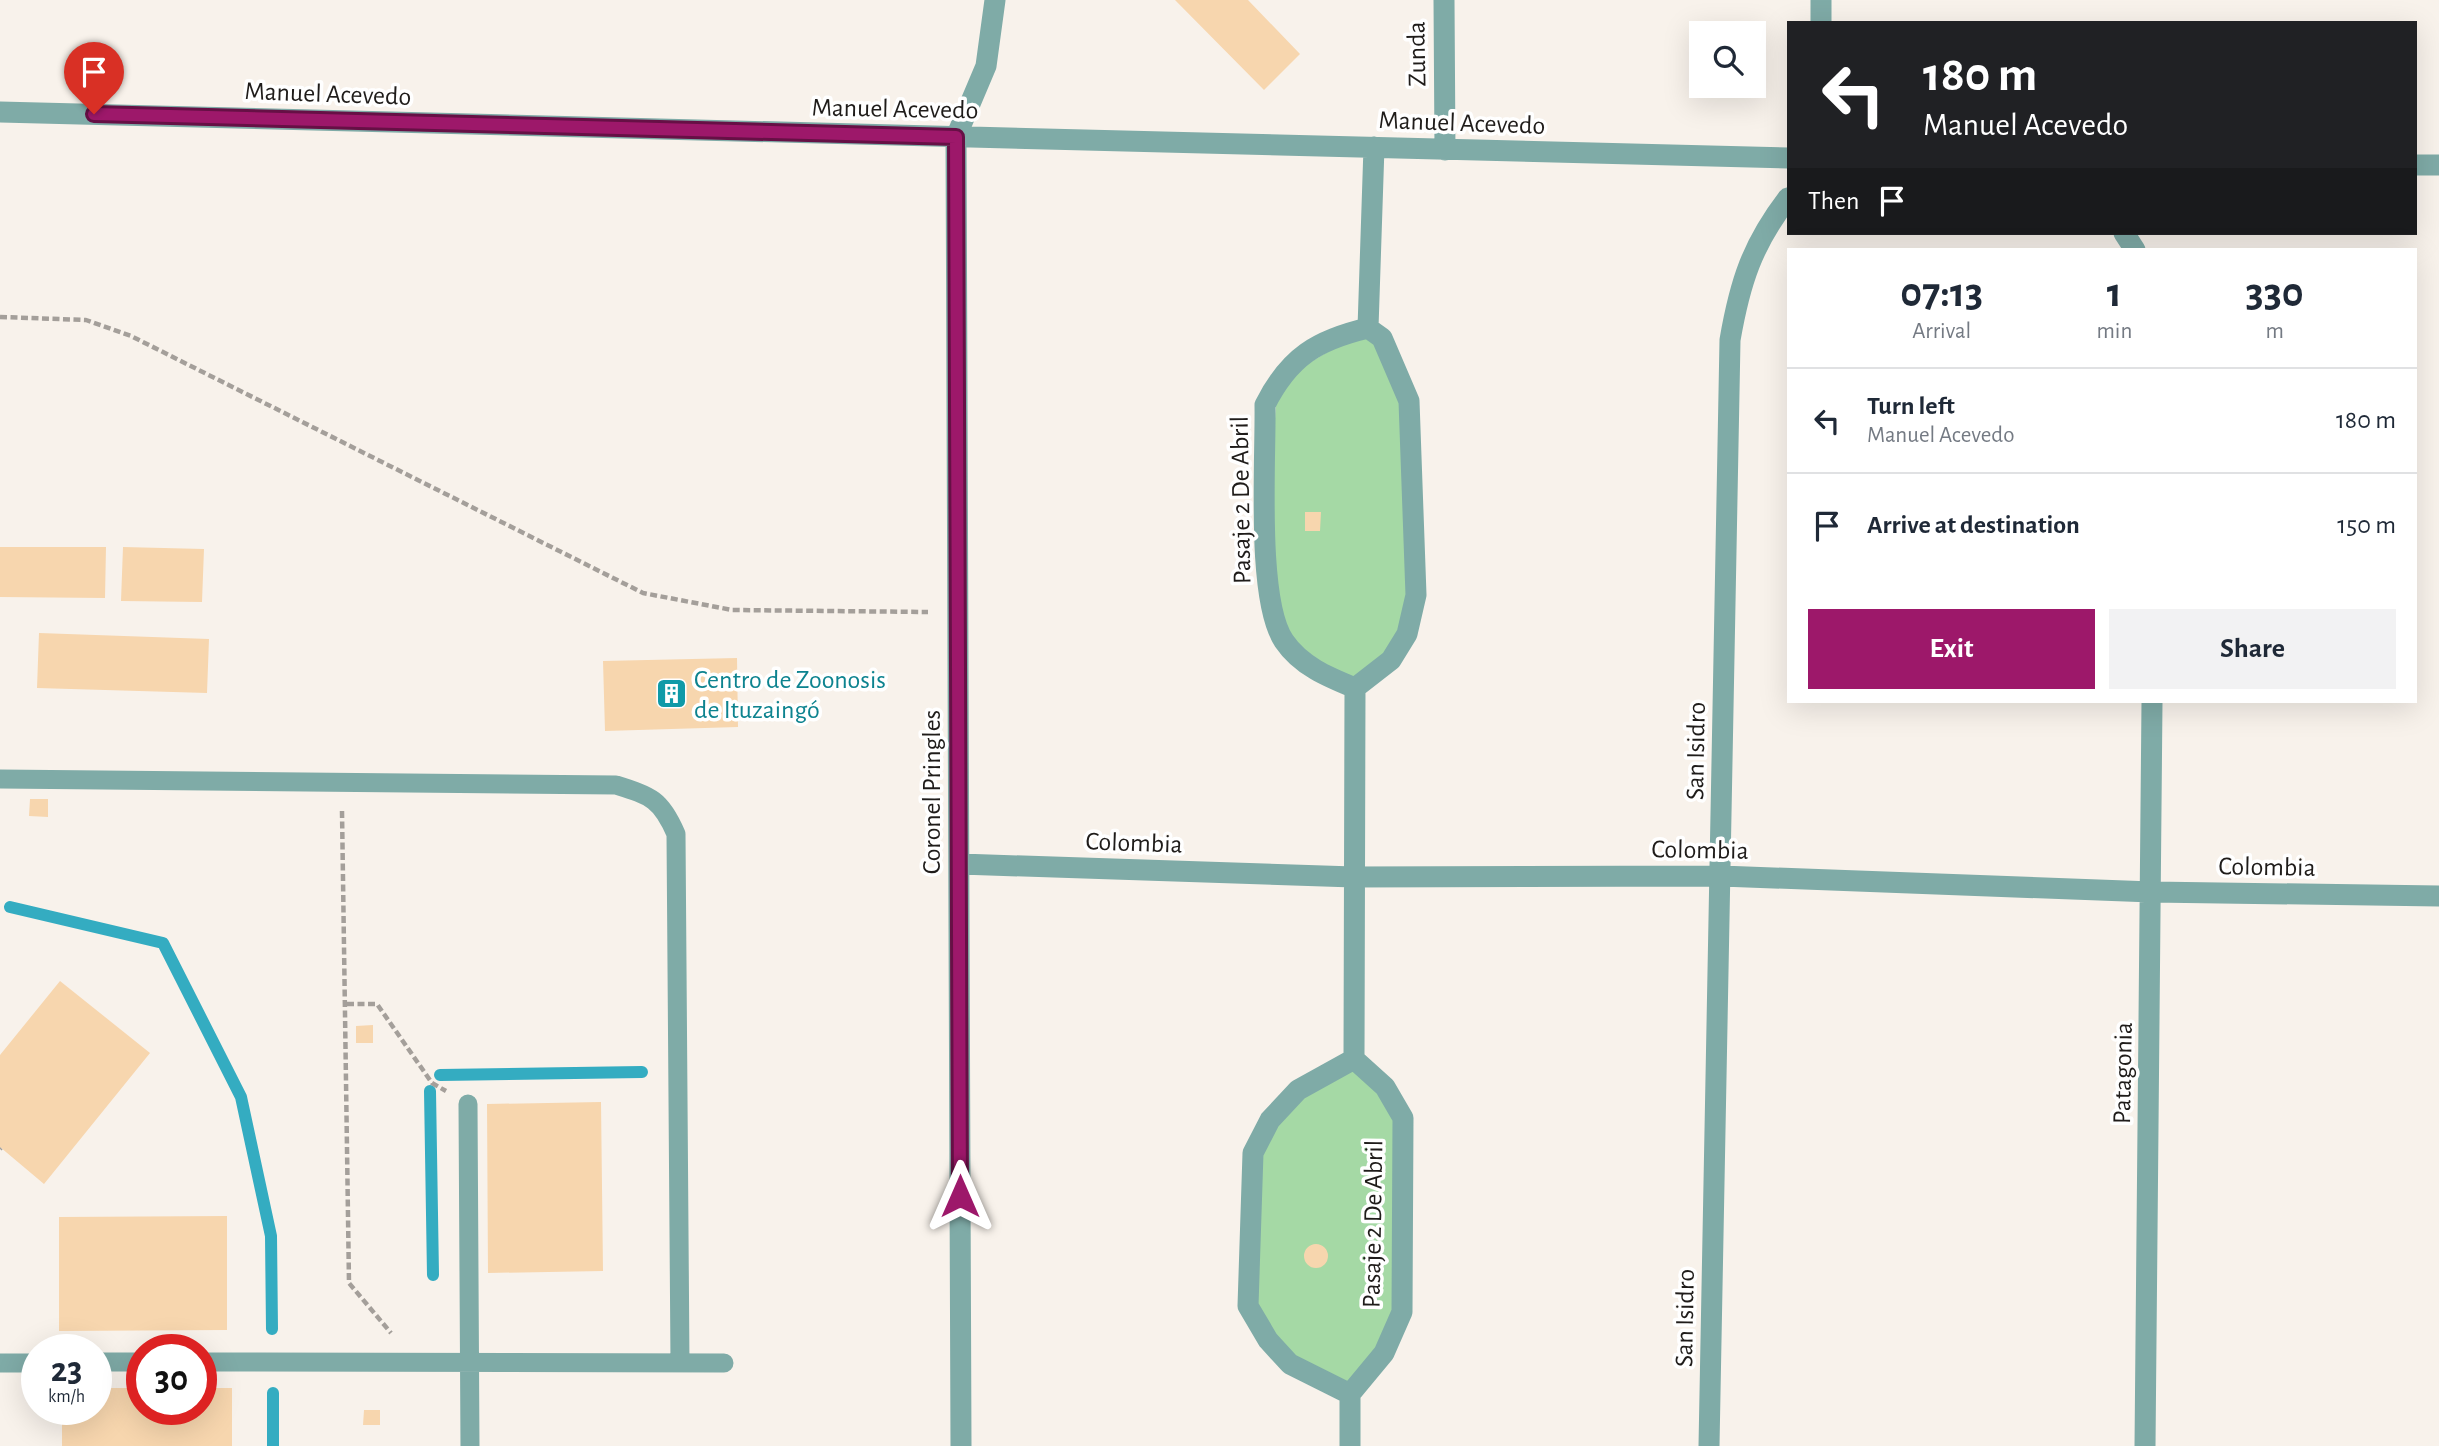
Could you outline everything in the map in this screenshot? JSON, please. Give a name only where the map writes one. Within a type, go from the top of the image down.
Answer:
[{"type":"street","points":[[956,137],[986,66],[995,0]]},
{"type":"street","name":"Zunda","points":[[1444,0],[1445,150]]},
{"type":"street","points":[[1821,0],[1821,21]]},
{"type":"street","name":"Manuel Acevedo","points":[[0,112],[1787,158]]},
{"type":"street","name":"Coronel Pringles","points":[[956,137],[961,1446]]},
{"type":"street","points":[[1350,1446],[1350,1394],[1290,1364],[1268,1340],[1248,1306],[1253,1153],[1270,1119],[1298,1090],[1354,1059],[1355,688],[1391,660],[1407,634],[1416,595],[1409,401],[1382,338],[1368,328],[1374,147]]},
{"type":"street","points":[[2417,165],[2439,165]]},
{"type":"street","name":"San Isidro","points":[[1709,1446],[1730,340],[1739,289],[1764,229],[1787,199]]},
{"type":"street","name":"Pasaje 2 De Abril","points":[[1355,688],[1315,672],[1283,640],[1266,585],[1265,405],[1277,382],[1290,366],[1331,337],[1368,328]]},
{"type":"street","name":"Patagonia","points":[[2145,1446],[2152,703]]},
{"type":"street","name":"Colombia","points":[[960,864],[1354,877],[1721,876],[2152,892],[2439,896]]},
{"type":"street","name":"Pasaje 2 De Abril","points":[[1350,1394],[1384,1353],[1402,1312],[1403,1118],[1385,1087],[1354,1059]]},
{"type":"lane","points":[[0,779],[616,785],[642,793],[665,808],[676,834],[680,1363]]},
{"type":"lane","points":[[468,1104],[470,1446]]},
{"type":"lane","points":[[217,1362],[724,1363]]},
{"type":"lane","points":[[0,1363],[21,1363]]},
{"type":"path","points":[[0,317],[86,320],[131,336],[643,593],[682,603],[732,610],[958,612]]},
{"type":"path","points":[[341,782],[347,1003],[349,1283],[415,1362]]},
{"type":"path","points":[[347,1003],[377,1004],[432,1083],[468,1104]]},
{"type":"green space","points":[[1368,328],[1409,401],[1407,634],[1355,688],[1283,640],[1266,585],[1277,382]]},
{"type":"green space","points":[[1354,1059],[1403,1118],[1402,1312],[1350,1394],[1290,1364],[1248,1306],[1253,1153],[1270,1120]]},
{"type":"building","points":[[1175,0],[1248,0],[1300,54],[1264,90]]},
{"type":"building","points":[[1305,512],[1321,512],[1320,531],[1305,531]]},
{"type":"building","points":[[0,547],[106,547],[105,598],[0,597]]},
{"type":"building","points":[[123,547],[204,549],[202,602],[121,601]]},
{"type":"building","points":[[39,633],[209,639],[207,693],[37,688]]},
{"type":"building","name":"Centro de Zoonosis de Ituzaingó","points":[[737,658],[738,727],[605,731],[603,661]]},
{"type":"building","points":[[30,799],[48,799],[48,817],[29,816]]},
{"type":"building","points":[[60,981],[150,1053],[44,1184],[0,1147],[0,1055]]},
{"type":"building","points":[[373,1025],[373,1043],[356,1043],[356,1026]]},
{"type":"building","points":[[601,1102],[603,1271],[488,1273],[487,1104]]},
{"type":"building","points":[[227,1216],[227,1330],[59,1331],[59,1217]]},
{"type":"building","points":[[1316,1244],[1325,1247],[1328,1256],[1325,1265],[1316,1268],[1307,1265],[1304,1256],[1307,1247]]},
{"type":"building","points":[[112,1388],[126,1388],[126,1425],[217,1425],[217,1388],[232,1388],[232,1446],[62,1446],[62,1425],[112,1425]]},
{"type":"building","points":[[364,1410],[380,1410],[380,1425],[363,1425]]},
{"type":"waterway","points":[[10,907],[163,943],[241,1097],[271,1236],[272,1329]]},
{"type":"waterway","points":[[440,1075],[642,1072]]},
{"type":"waterway","points":[[430,1091],[433,1275]]},
{"type":"waterway","points":[[273,1393],[273,1446]]},
{"type":"place","name":"Centro de Zoonosis de Ituzaingó","points":[[671,694]]},
{"type":"route","points":[[94,114],[956,137],[960,1196]]}]
